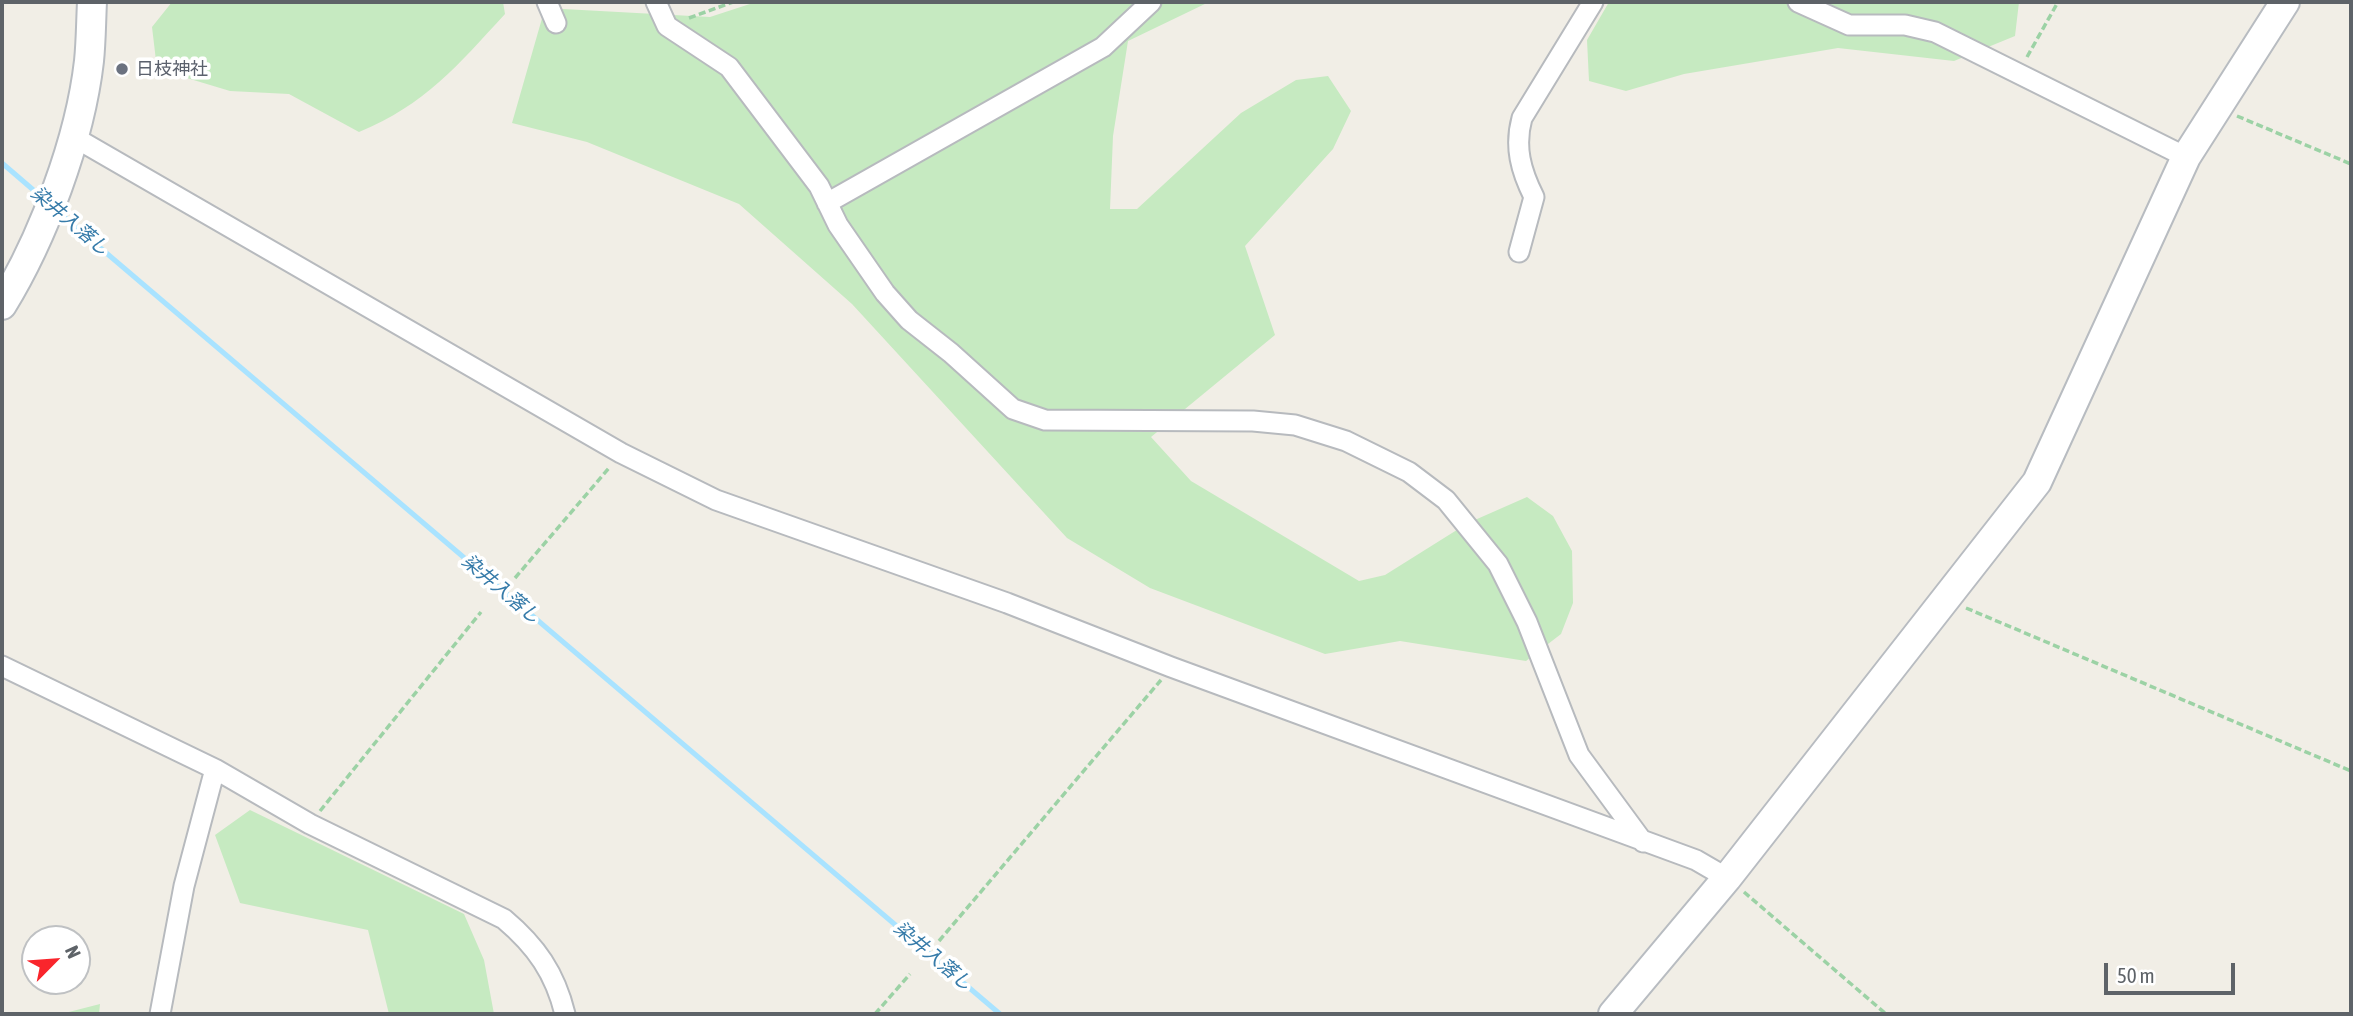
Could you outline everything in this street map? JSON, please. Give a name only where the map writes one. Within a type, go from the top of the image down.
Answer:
[{"type":"street","points":[[2,305],[41,224],[72,136],[89,61],[92,2]]},
{"type":"street","points":[[547,2],[556,23]]},
{"type":"street","points":[[656,2],[667,26],[729,67],[819,186],[827,203],[886,293],[909,320],[951,352],[1013,409],[1045,420],[1253,421],[1295,425],[1346,441],[1409,472],[1446,500],[1498,564],[1527,622],[1579,755],[1643,842]]},
{"type":"street","points":[[827,203],[1103,47],[1151,2]]},
{"type":"street","points":[[1519,251],[1534,197],[1521,171],[1518,134],[1522,118],[1593,2]]},
{"type":"street","points":[[1798,2],[1849,25],[1905,25],[1935,32],[2186,157]]},
{"type":"street","points":[[1613,1014],[1727,878],[2037,482],[2186,157],[2286,2]]},
{"type":"street","points":[[72,136],[621,453],[716,500],[1007,603],[1171,667],[1696,860],[1727,878]]},
{"type":"street","points":[[2,666],[215,769],[310,824],[504,919],[529,940],[548,966],[565,1014]]},
{"type":"street","points":[[160,1014],[184,886],[215,769]]},
{"type":"path","points":[[667,26],[733,2]]},
{"type":"path","points":[[2017,74],[2058,2]]},
{"type":"path","points":[[2219,109],[2351,164]]},
{"type":"path","points":[[515,578],[621,453]]},
{"type":"path","points":[[1945,599],[2351,771]]},
{"type":"path","points":[[310,824],[481,612]]},
{"type":"path","points":[[939,941],[1171,667]]},
{"type":"path","points":[[1727,878],[1886,1014]]},
{"type":"path","points":[[875,1014],[910,974]]},
{"type":"green space","points":[[172,2],[503,2],[505,14],[456,67],[422,96],[359,132],[289,94],[230,91],[157,69],[152,27]]},
{"type":"green space","points":[[756,2],[1209,2],[1128,41],[1113,136],[1110,209],[1137,209],[1241,113],[1296,80],[1328,76],[1351,111],[1333,149],[1245,246],[1275,335],[1151,437],[1191,481],[1359,581],[1385,575],[1468,523],[1527,497],[1553,516],[1572,551],[1573,603],[1561,634],[1526,661],[1400,641],[1325,654],[1150,588],[1067,538],[852,304],[739,204],[587,142],[512,123],[545,8],[710,17]]},
{"type":"green space","points":[[1609,2],[2019,2],[2015,36],[1954,61],[1838,48],[1684,74],[1626,91],[1589,81],[1587,40]]},
{"type":"green space","points":[[250,810],[464,914],[484,960],[494,1014],[389,1014],[368,930],[240,903],[215,835]]},
{"type":"green space","points":[[100,1004],[99,1014],[61,1014]]},
{"type":"waterway","name":"染井入落し","points":[[2,163],[45,200]]},
{"type":"waterway","name":"染井入落し","points":[[57,211],[1000,1014]]},
{"type":"place","name":"日枝神社","points":[[122,69]]}]
